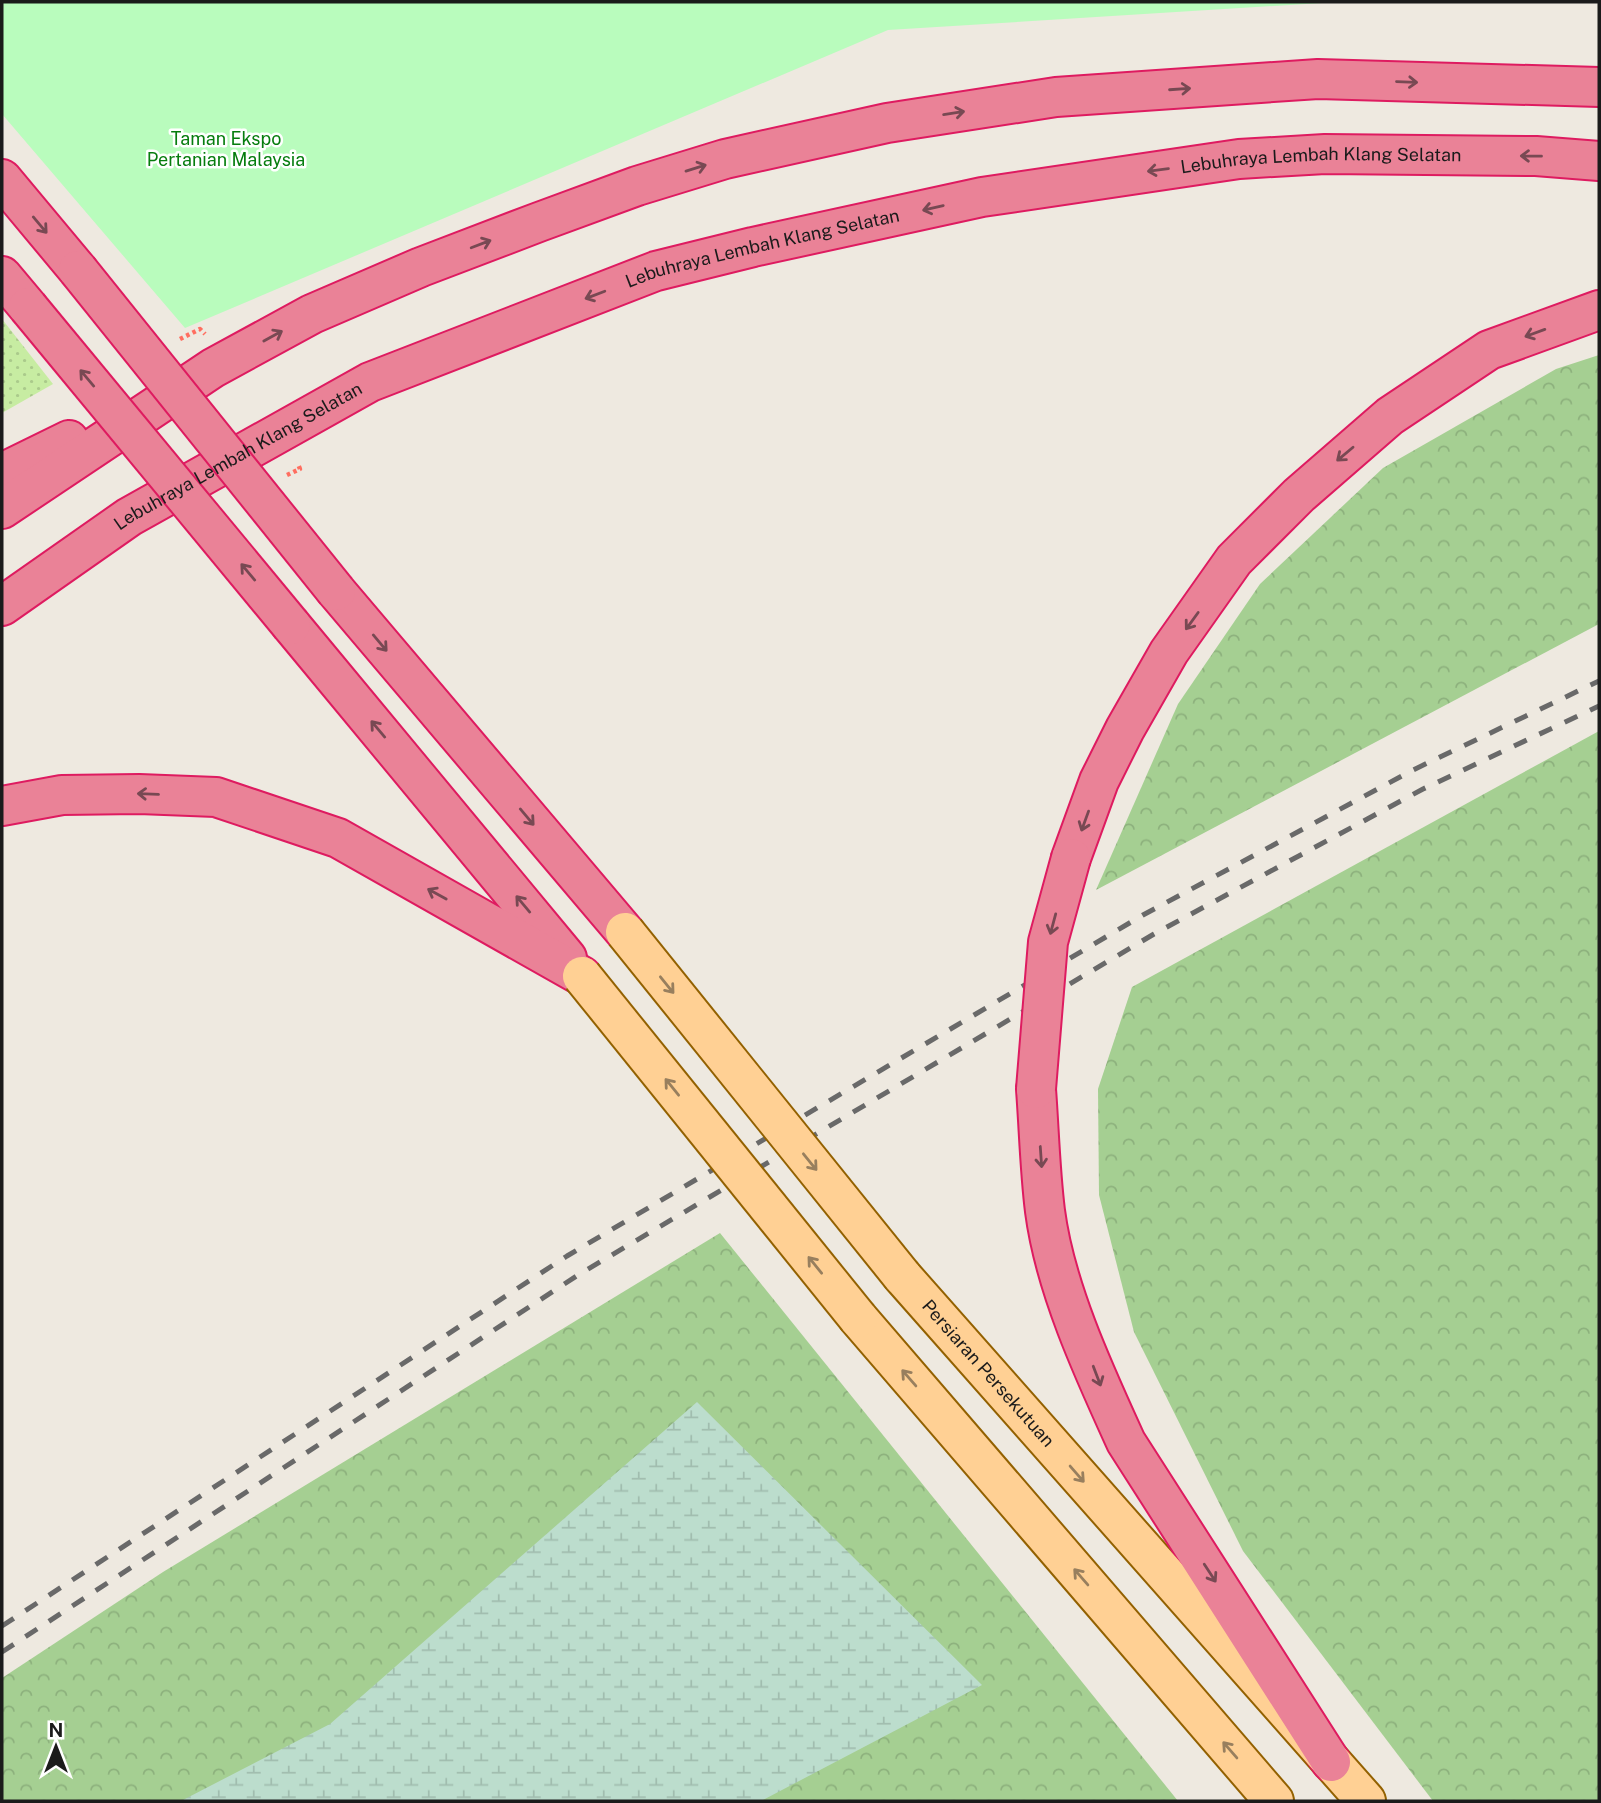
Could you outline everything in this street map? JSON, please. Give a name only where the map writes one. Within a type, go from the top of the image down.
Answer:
[{"type":"highway","points":[[2,473],[213,368],[312,314],[421,267],[637,186],[725,159],[887,123],[1056,97],[1318,79],[1599,87]]},
{"type":"highway","name":"Lebuhraya Lembah Klang Selatan","points":[[2,606],[129,517],[370,382],[656,271],[982,197],[1239,159],[1337,154],[1536,156],[1599,160]]},
{"type":"highway","points":[[2,179],[336,591],[625,932]]},
{"type":"highway","points":[[2,276],[582,976]]},
{"type":"highway","points":[[1331,1762],[1126,1442],[1070,1306],[1045,1213],[1036,1088],[1048,942],[1071,858],[1099,781],[1125,729],[1170,652],[1234,560],[1298,495],[1390,416],[1489,350],[1599,310]]},
{"type":"highway","points":[[2,509],[213,368]]},
{"type":"highway","points":[[2,806],[62,795],[216,797],[338,838],[582,976]]},
{"type":"main road","name":"Persiaran Persekutuan","points":[[625,932],[902,1276],[1366,1801]]},
{"type":"main road","points":[[582,976],[858,1318],[1274,1801]]},
{"type":"green space","name":"Taman Ekspo Pertanian Malaysia","points":[[2,2],[1338,2],[888,30],[185,328],[2,114]]},
{"type":"green space","points":[[2,319],[53,384],[2,413]]},
{"type":"green space","points":[[1599,355],[1599,624],[1096,890],[1178,704],[1260,584],[1383,468],[1556,369]]},
{"type":"green space","points":[[1599,731],[1599,1801],[1433,1801],[1243,1551],[1134,1332],[1099,1195],[1098,1089],[1132,987]]},
{"type":"green space","points":[[720,1233],[1178,1801],[2,1801],[2,1678],[163,1572]]},
{"type":"green space","points":[[697,1402],[982,1685],[761,1801],[181,1801],[330,1724]]},
{"type":"railway","points":[[2,1626],[567,1256],[1143,915],[1413,770],[1599,681]]},
{"type":"railway","points":[[2,1652],[578,1275],[1154,934],[1423,789],[1599,706]]}]
